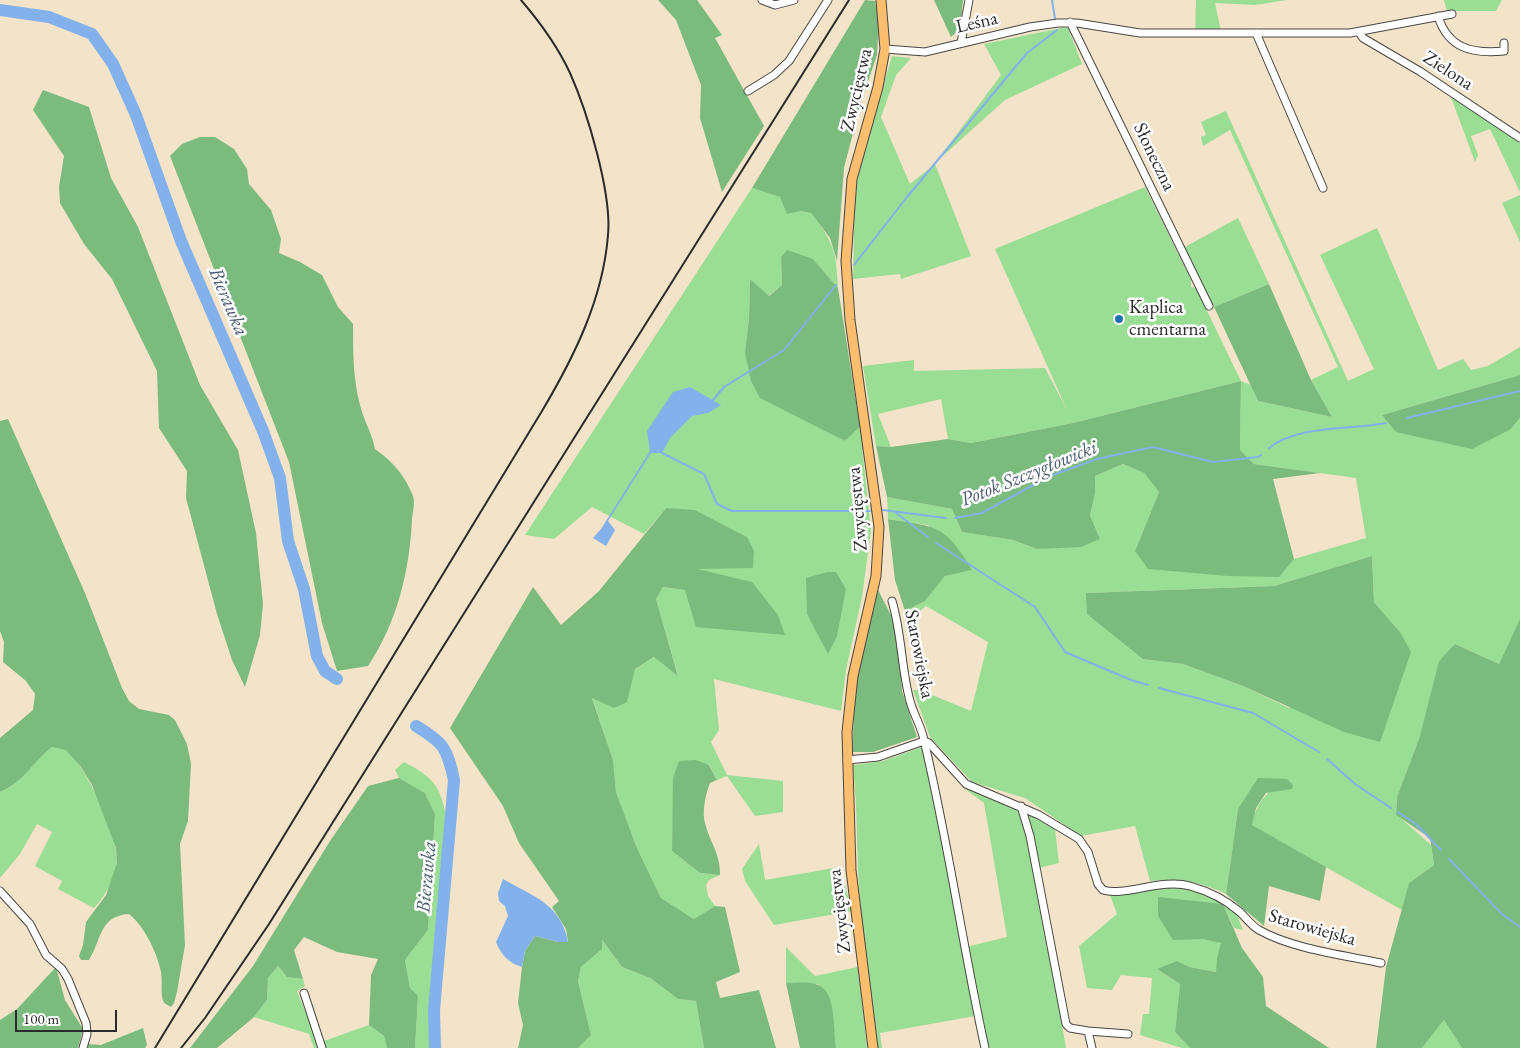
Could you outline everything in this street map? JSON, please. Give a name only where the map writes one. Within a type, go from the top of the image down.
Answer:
[{"type":"main road","name":"Zwycięstwa","points":[[873,1048],[851,870],[847,760],[849,698],[874,586],[879,545],[877,507],[848,303],[846,268],[848,212],[852,179],[878,87],[885,49],[881,0]]},
{"type":"street","points":[[762,0],[777,5],[794,0]]},
{"type":"street","points":[[748,91],[774,75],[789,61],[828,0]]},
{"type":"street","points":[[962,43],[969,0]]},
{"type":"street","name":"Leśna","points":[[885,49],[925,52],[1037,26],[1070,22],[1140,33],[1359,32],[1452,14]]},
{"type":"street","points":[[1438,16],[1450,40],[1478,52],[1504,51],[1504,43]]},
{"type":"street","name":"Słoneczna","points":[[1070,22],[1209,306]]},
{"type":"street","name":"Zielona","points":[[1359,32],[1363,38],[1421,72],[1520,138]]},
{"type":"street","points":[[1256,33],[1323,188]]},
{"type":"street","name":"Starowiejska","points":[[892,601],[899,626],[910,701],[924,741],[943,824],[957,914],[985,1048]]},
{"type":"street","points":[[847,760],[874,758],[924,741]]},
{"type":"street","name":"Starowiejska","points":[[924,741],[929,743],[966,784],[1021,806],[1051,821],[1079,839],[1088,852],[1098,884],[1103,890],[1113,891],[1170,884],[1189,886],[1207,892],[1226,902],[1256,928],[1267,934],[1295,944],[1381,963]]},
{"type":"street","points":[[1021,806],[1030,836],[1066,1024],[1070,1028],[1088,1031],[1128,1034]]},
{"type":"street","points":[[0,891],[30,924],[46,955],[62,969],[68,979],[86,1023],[87,1034],[83,1048]]},
{"type":"street","points":[[304,993],[322,1048]]},
{"type":"street","points":[[1088,1031],[1092,1048]]},
{"type":"green space","points":[[658,0],[697,0],[722,35],[715,38],[764,126],[722,192],[700,118],[701,85],[676,20]]},
{"type":"green space","points":[[865,0],[875,1],[879,22],[877,55],[861,102],[844,168],[837,261],[830,238],[811,213],[800,211],[787,214],[780,197],[752,188]]},
{"type":"green space","points":[[934,0],[963,0],[960,29],[951,37]]},
{"type":"green space","points":[[1196,0],[1287,0],[1255,5],[1215,3],[1222,36],[1195,36]]},
{"type":"green space","points":[[1444,0],[1502,0],[1496,11],[1447,11]]},
{"type":"green space","points":[[1068,28],[1082,64],[1005,100],[936,162],[1001,75],[984,44]]},
{"type":"green space","points":[[892,56],[911,58],[896,75],[881,117],[910,184],[935,164],[971,256],[901,279],[900,274],[853,279],[855,183]]},
{"type":"green space","points":[[43,90],[89,107],[111,178],[138,227],[200,385],[238,450],[256,533],[263,604],[260,635],[245,687],[232,660],[217,614],[186,498],[187,471],[159,428],[157,371],[112,279],[84,244],[60,203],[59,187],[64,156],[33,110]]},
{"type":"green space","points":[[1451,97],[1520,143],[1520,192],[1490,129],[1471,136],[1478,155],[1475,162]]},
{"type":"green space","points":[[1226,111],[1348,381],[1374,369],[1320,255],[1377,228],[1438,370],[1463,359],[1471,370],[1488,366],[1520,347],[1520,375],[1382,415],[1511,429],[1520,418],[1520,620],[1499,664],[1455,644],[1397,797],[1396,814],[1431,845],[1434,865],[1409,883],[1404,911],[1251,825],[1260,803],[1287,779],[1238,809],[1226,894],[1189,881],[1150,881],[1135,826],[1081,836],[1025,798],[972,782],[930,737],[913,690],[920,690],[971,711],[988,642],[926,606],[905,624],[905,611],[925,601],[945,576],[971,570],[928,525],[888,519],[887,497],[952,509],[962,532],[1013,540],[1037,549],[1100,539],[1090,515],[1095,494],[1095,476],[1123,464],[1144,473],[1159,492],[1135,551],[1278,577],[1294,559],[1366,538],[1356,478],[1254,464],[1240,450],[1241,381],[1251,385],[1258,401],[1332,417],[1311,380],[1338,367],[1230,130],[1203,146],[1201,137],[1206,135],[1201,122]],"holes":[[[1372,556],[1374,602],[1400,632],[1289,708],[1243,686],[1183,664],[1143,659],[1086,593],[1274,586]]]},
{"type":"green space","points":[[200,137],[215,137],[234,149],[247,169],[249,184],[271,210],[281,239],[279,253],[300,262],[322,275],[338,307],[353,324],[353,355],[358,395],[375,449],[397,469],[406,481],[413,496],[414,507],[411,538],[400,595],[387,632],[368,666],[337,671],[322,623],[289,462],[170,156],[182,144]]},
{"type":"green space","points":[[1145,187],[1191,280],[1191,287],[1196,288],[1241,381],[1073,423],[971,443],[948,439],[941,399],[878,414],[891,447],[876,446],[863,366],[914,360],[914,371],[1045,368],[1067,410],[995,249]]},
{"type":"green space","points":[[752,188],[780,197],[800,211],[811,213],[825,232],[835,255],[838,288],[813,259],[781,257],[782,285],[768,296],[750,279],[749,318],[745,353],[807,421],[845,441],[860,427],[871,530],[862,597],[846,670],[841,711],[714,679],[719,730],[711,742],[727,775],[783,781],[783,812],[755,816],[727,776],[717,780],[709,764],[673,818],[672,851],[700,873],[720,875],[709,880],[706,885],[708,896],[715,906],[694,919],[661,898],[637,848],[616,792],[613,760],[592,697],[654,657],[678,675],[656,599],[663,587],[685,590],[695,569],[747,537],[698,512],[666,508],[644,534],[592,507],[554,539],[525,535]]},
{"type":"green space","points":[[1520,195],[1520,242],[1502,203]]},
{"type":"green space","points":[[1238,218],[1269,284],[1214,307],[1183,248]]},
{"type":"green space","points":[[787,250],[813,259],[838,288],[860,427],[845,441],[760,398],[751,381],[745,353],[749,318],[750,279],[769,296],[782,285],[781,257]]},
{"type":"green space","points":[[1269,284],[1311,380],[1332,417],[1258,401],[1214,307]]},
{"type":"green space","points":[[1520,375],[1520,418],[1511,429],[1472,449],[1396,432],[1382,415]]},
{"type":"green space","points":[[1241,381],[1240,450],[1254,464],[1320,473],[1273,479],[1294,559],[1279,577],[1228,576],[1148,569],[1135,551],[1159,492],[1144,473],[1123,464],[1095,476],[1095,494],[1090,515],[1100,539],[1081,547],[1037,549],[1013,540],[962,532],[952,509],[887,497],[876,446],[891,447],[948,439],[971,443],[1073,423]]},
{"type":"green space","points":[[8,419],[85,593],[122,688],[129,701],[139,709],[169,715],[175,720],[187,744],[191,764],[188,821],[180,844],[185,945],[177,992],[171,1007],[164,1003],[161,973],[152,946],[144,931],[129,914],[112,919],[107,924],[89,960],[81,960],[79,956],[83,945],[86,922],[106,895],[117,863],[116,848],[92,785],[81,767],[66,750],[52,747],[16,783],[0,792],[0,738],[33,710],[35,694],[26,681],[3,662],[4,642],[0,631],[0,421]]},
{"type":"green space","points":[[666,508],[695,510],[747,537],[754,551],[753,568],[697,569],[752,582],[778,615],[785,635],[696,627],[685,590],[663,587],[656,599],[678,676],[654,657],[635,669],[627,702],[614,708],[592,698],[613,760],[616,792],[637,848],[661,898],[694,919],[715,906],[725,907],[740,972],[716,982],[720,998],[759,990],[776,1048],[704,1048],[696,1001],[678,999],[650,978],[622,967],[602,940],[602,949],[581,967],[578,981],[591,1035],[578,1048],[518,1048],[523,1025],[518,1003],[525,951],[535,936],[558,942],[568,942],[566,929],[552,907],[559,901],[519,843],[503,806],[450,728],[533,587],[561,625],[599,591]]},
{"type":"green space","points":[[888,519],[918,524],[938,530],[954,544],[972,570],[945,576],[925,601],[905,611],[895,580]]},
{"type":"green space","points":[[1372,556],[1374,602],[1400,632],[1411,652],[1380,742],[1344,732],[1243,686],[1183,664],[1143,659],[1087,614],[1086,593],[1274,586]]},
{"type":"green space","points":[[827,572],[836,572],[846,589],[837,636],[828,654],[807,614],[806,578]]},
{"type":"green space","points":[[877,588],[898,629],[902,691],[917,737],[873,752],[852,752],[856,673]]},
{"type":"green space","points":[[1520,619],[1520,1048],[1462,1048],[1444,1020],[1422,1048],[1376,1048],[1386,967],[1409,883],[1434,865],[1430,838],[1396,815],[1397,797],[1420,736],[1439,661],[1455,644],[1499,664]]},
{"type":"green space","points":[[52,747],[60,747],[67,750],[83,771],[100,802],[116,849],[115,873],[106,892],[94,908],[58,889],[62,881],[35,866],[52,832],[37,824],[20,854],[0,878],[0,792],[16,783]]},
{"type":"green space","points":[[922,747],[932,781],[975,1016],[880,1033],[882,1048],[878,1048],[860,899],[853,765],[883,761]]},
{"type":"green space","points":[[696,760],[709,765],[717,780],[710,783],[707,791],[704,818],[720,867],[720,875],[700,873],[672,851],[673,778],[679,761]]},
{"type":"green space","points":[[404,762],[422,772],[433,783],[441,796],[446,816],[429,1048],[415,1048],[418,997],[410,988],[405,960],[428,930],[435,814],[425,793],[399,778],[395,770]]},
{"type":"green space","points":[[399,778],[425,793],[435,814],[428,930],[405,960],[410,988],[418,996],[415,1048],[387,1048],[384,1036],[369,1025],[371,975],[378,959],[337,952],[304,937],[294,950],[303,979],[287,977],[278,966],[268,978],[267,1000],[254,1017],[217,1048],[190,1048],[253,966],[330,841],[368,786]]},
{"type":"green space","points":[[1258,778],[1287,779],[1293,785],[1292,789],[1266,793],[1256,808],[1252,825],[1326,867],[1320,901],[1269,886],[1264,926],[1226,894],[1238,809]]},
{"type":"green space","points":[[961,786],[1016,806],[1024,823],[1035,869],[1066,1048],[988,1048],[966,947],[1007,937],[984,803]]},
{"type":"green space","points":[[1027,811],[1059,829],[1055,829],[1059,863],[1039,868]]},
{"type":"green space","points":[[759,844],[765,880],[840,867],[852,911],[774,925],[745,881],[742,869]]},
{"type":"green space","points":[[1152,887],[1195,890],[1216,897],[1226,902],[1235,911],[1243,930],[1234,928],[1223,904],[1173,939],[1202,939],[1222,943],[1217,958],[1217,972],[1190,967],[1177,961],[1158,970],[1180,984],[1175,1032],[1190,1048],[1182,1048],[1140,1035],[1143,1014],[1149,1014],[1152,978],[1121,975],[1112,990],[1087,988],[1079,946],[1117,914],[1110,895]]},
{"type":"green space","points":[[1158,897],[1223,904],[1242,948],[1263,977],[1266,1006],[1329,1048],[1190,1048],[1175,1032],[1180,984],[1157,969],[1177,961],[1190,967],[1216,972],[1221,943],[1202,939],[1173,940],[1158,916]]},
{"type":"green space","points":[[601,939],[622,967],[650,978],[678,999],[696,1001],[704,1048],[578,1048],[591,1035],[578,981],[581,967],[602,949]]},
{"type":"green space","points":[[786,947],[815,976],[858,967],[867,1048],[836,1048],[818,984],[786,983]]},
{"type":"green space","points":[[278,966],[287,977],[303,979],[305,986],[297,991],[320,1048],[314,1048],[309,1034],[254,1017],[267,1000],[268,978]]},
{"type":"green space","points":[[56,967],[65,1000],[83,1029],[78,1048],[0,1048],[0,1020],[17,1009]]},
{"type":"green space","points":[[786,983],[811,983],[824,989],[833,1013],[836,1048],[800,1048]]},
{"type":"green space","points":[[1444,1020],[1462,1048],[1422,1048]]},
{"type":"green space","points":[[369,1025],[384,1036],[387,1048],[326,1048],[324,1041]]},
{"type":"green space","points":[[143,1028],[147,1045],[145,1048],[87,1048],[88,1044],[101,1045]]},
{"type":"water","points":[[690,387],[721,405],[708,413],[692,416],[670,438],[662,453],[651,453],[608,521],[615,530],[606,546],[593,538],[601,529],[650,451],[647,431],[673,392]]},
{"type":"water","points":[[503,879],[535,897],[553,910],[564,929],[568,942],[558,942],[535,936],[525,951],[522,967],[506,958],[496,942],[508,916],[505,906],[499,901],[498,893]]},
{"type":"waterway","points":[[1052,0],[1055,19]]},
{"type":"waterway","name":"Bierawka","points":[[0,10],[49,17],[92,34],[113,64],[136,115],[181,241],[263,431],[280,478],[288,541],[304,589],[317,656],[325,671],[337,679]]},
{"type":"waterway","points":[[854,265],[907,197],[1027,53],[1057,30]]},
{"type":"waterway","points":[[713,400],[724,387],[784,350],[836,285]]},
{"type":"waterway","name":"Potok Szczygłowicki","points":[[1407,418],[1520,391]]},
{"type":"waterway","name":"Potok Szczygłowicki","points":[[1269,448],[1294,435],[1386,423]]},
{"type":"waterway","name":"Potok Szczygłowicki","points":[[955,518],[982,513],[1050,476],[1097,459],[1153,447],[1213,462],[1258,457],[1261,455]]},
{"type":"waterway","name":"Potok Szczygłowicki","points":[[662,453],[704,474],[717,504],[732,511],[870,511]]},
{"type":"waterway","name":"Potok Szczygłowicki","points":[[883,510],[946,518]]},
{"type":"waterway","points":[[896,513],[928,537]]},
{"type":"waterway","points":[[936,543],[1035,607],[1065,652],[1131,680],[1148,685]]},
{"type":"waterway","points":[[1159,688],[1253,713],[1319,752]]},
{"type":"waterway","name":"Bierawka","points":[[416,726],[433,737],[443,747],[449,760],[454,780],[434,1010],[435,1048]]},
{"type":"waterway","points":[[1327,759],[1355,784],[1391,808]]},
{"type":"waterway","points":[[1398,812],[1416,824],[1441,850]]},
{"type":"waterway","points":[[1449,859],[1502,914],[1520,927]]},
{"type":"railway","points":[[155,1048],[542,411],[576,348],[593,305],[605,259],[608,235],[606,197],[597,152],[584,108],[570,73],[548,35],[521,0]]},
{"type":"railway","points":[[181,1048],[205,1018],[269,924],[849,0]]},
{"type":"place","name":"Kaplica cmentarna","points":[[1119,319]]}]
